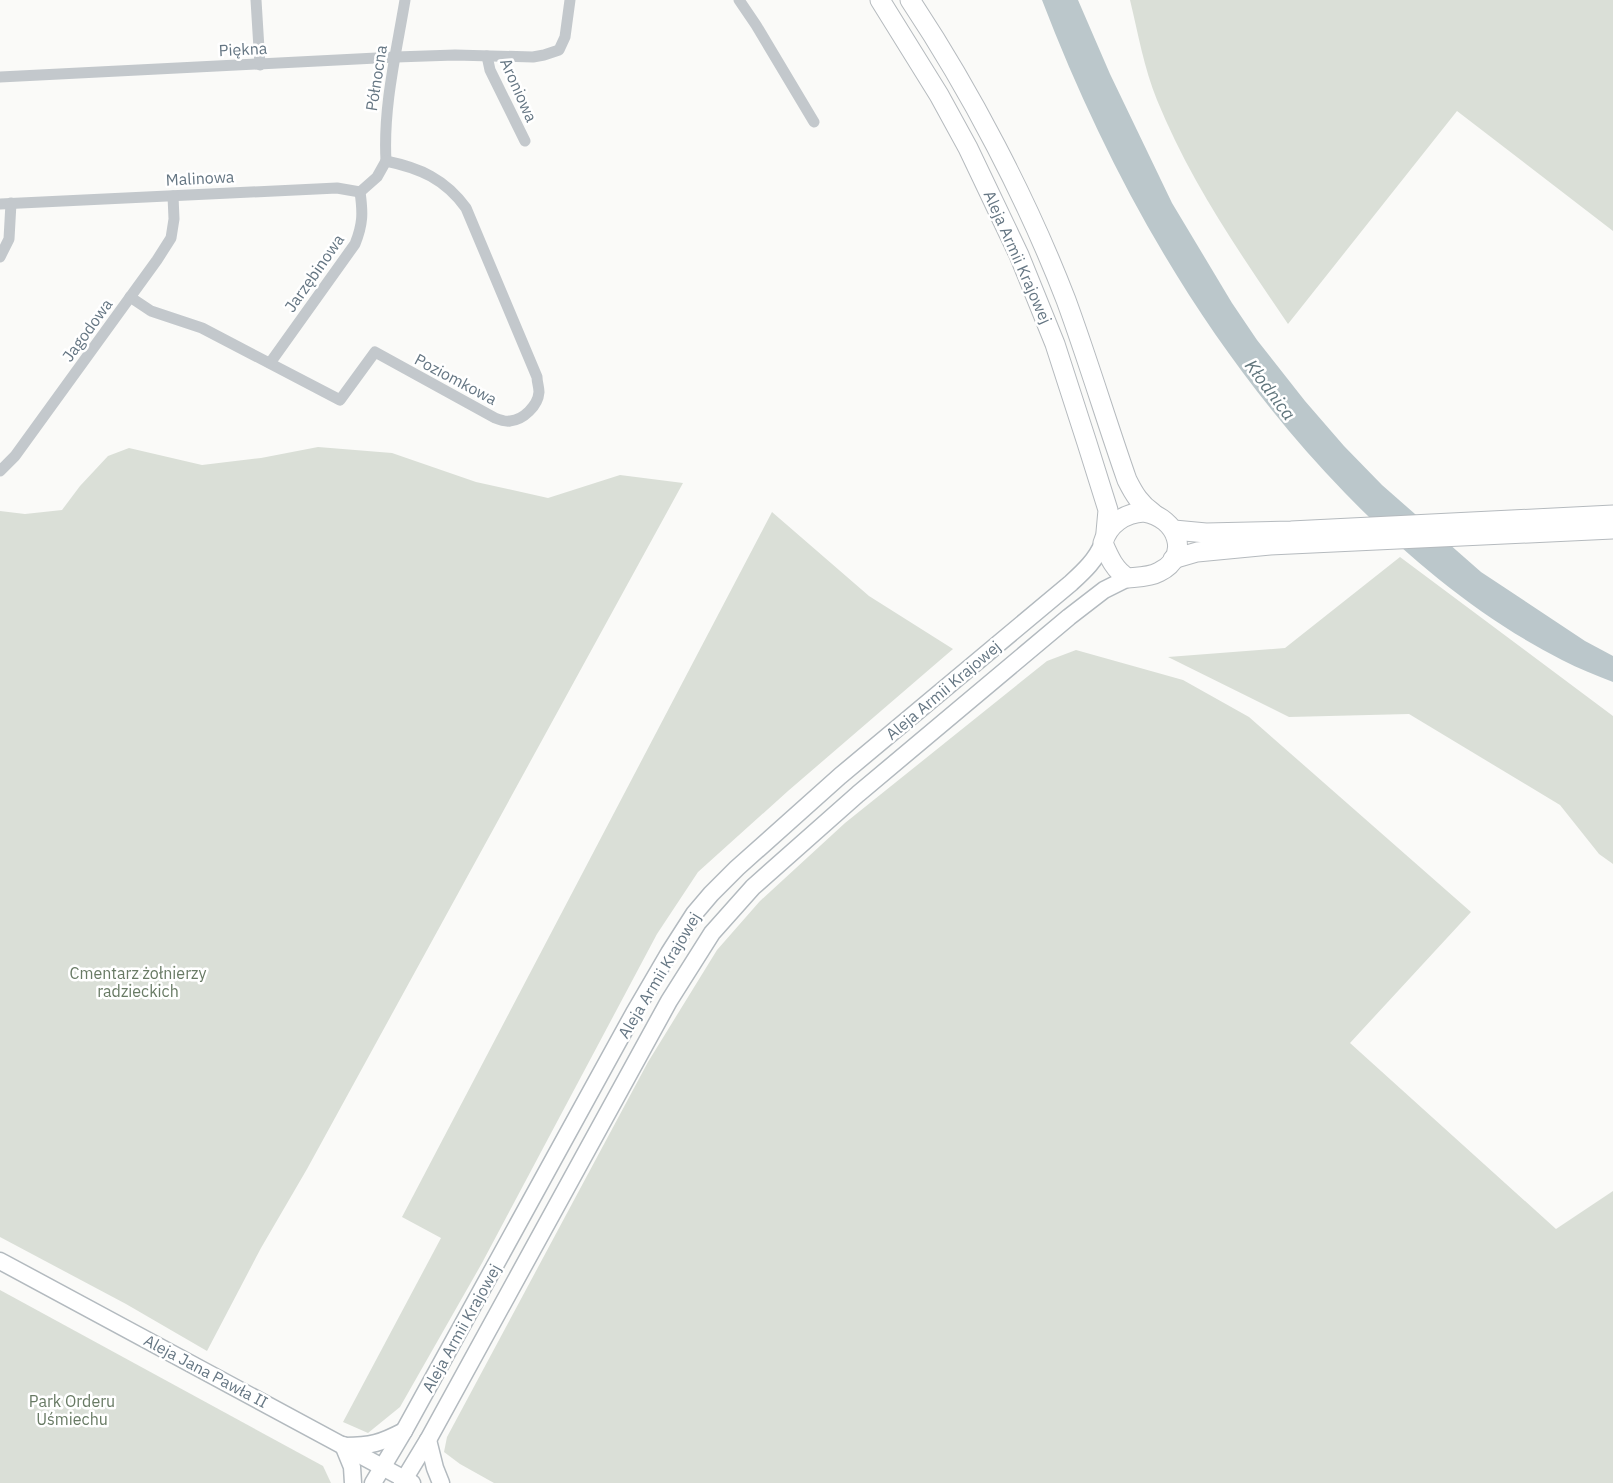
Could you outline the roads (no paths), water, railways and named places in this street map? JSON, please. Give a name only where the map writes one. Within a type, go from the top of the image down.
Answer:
[{"type":"main road","name":"Aleja Armii Krajowej","points":[[373,1483],[404,1431],[634,1013],[669,952],[694,914],[730,874],[784,825],[1088,568],[1096,557],[1105,538],[1108,510],[1099,480],[1055,344],[1022,263],[994,200],[964,140],[939,95],[880,0]]},
{"type":"main road","name":"Aleja Armii Krajowej","points":[[910,0],[984,125],[1017,190],[1065,299],[1090,366],[1127,480],[1135,496],[1153,513]]},
{"type":"main road","points":[[1140,512],[1153,513],[1167,521],[1174,530],[1177,540],[1176,553],[1169,565],[1158,573],[1128,578],[1119,572],[1113,564],[1105,538],[1119,520],[1140,512]]},
{"type":"main road","points":[[1174,530],[1316,537],[1502,527],[1613,515]]},
{"type":"main road","points":[[1502,527],[1613,529]]},
{"type":"main road","points":[[1173,559],[1212,550],[1270,545],[1316,537]]},
{"type":"main road","name":"Aleja Armii Krajowej","points":[[406,1482],[669,1001],[707,940],[726,915],[753,887],[799,845],[1062,623],[1104,590],[1128,578]]},
{"type":"main road","name":"Aleja Jana Pawła II","points":[[0,1261],[383,1467],[406,1482]]},
{"type":"main road","points":[[353,1483],[352,1467],[343,1446],[378,1444],[404,1431]]},
{"type":"main road","points":[[428,1440],[441,1483]]},
{"type":"street","points":[[256,0],[260,65]]},
{"type":"street","name":"Północna","points":[[386,161],[387,106],[405,0]]},
{"type":"street","name":"Aroniowa","points":[[524,141],[490,70],[487,56],[533,56],[559,50],[565,37],[570,0]]},
{"type":"street","points":[[738,0],[756,25],[814,122]]},
{"type":"street","name":"Piękna","points":[[0,77],[396,57],[487,56]]},
{"type":"street","points":[[360,192],[377,177],[386,161]]},
{"type":"street","name":"Poziomkowa","points":[[130,298],[163,316],[202,328],[340,400],[375,352],[495,418],[507,422],[515,420],[528,412],[534,404],[539,394],[537,377],[466,208],[455,193],[433,177],[412,166],[386,161]]},
{"type":"street","name":"Malinowa","points":[[6,203],[336,188],[360,192]]},
{"type":"street","name":"Jarzębinowa","points":[[270,363],[355,244],[363,214],[360,192]]},
{"type":"street","name":"Jagodowa","points":[[0,471],[15,456],[130,298],[171,238],[174,219],[173,196]]},
{"type":"street","points":[[0,257],[10,239],[6,203]]},
{"type":"water","name":"Kłodnica","points":[[1042,0],[1078,0],[1110,74],[1172,203],[1232,303],[1257,340],[1305,401],[1344,446],[1382,485],[1481,572],[1585,641],[1613,656],[1613,682],[1568,663],[1532,643],[1502,625],[1447,586],[1369,517],[1296,439],[1250,382],[1208,323],[1169,262],[1133,199],[1100,134]]},
{"type":"park label","name":"Cmentarz żołnierzy radzieckich","points":[[138,982]]},
{"type":"park label","name":"Park Orderu Uśmiechu","points":[[72,1410]]}]
